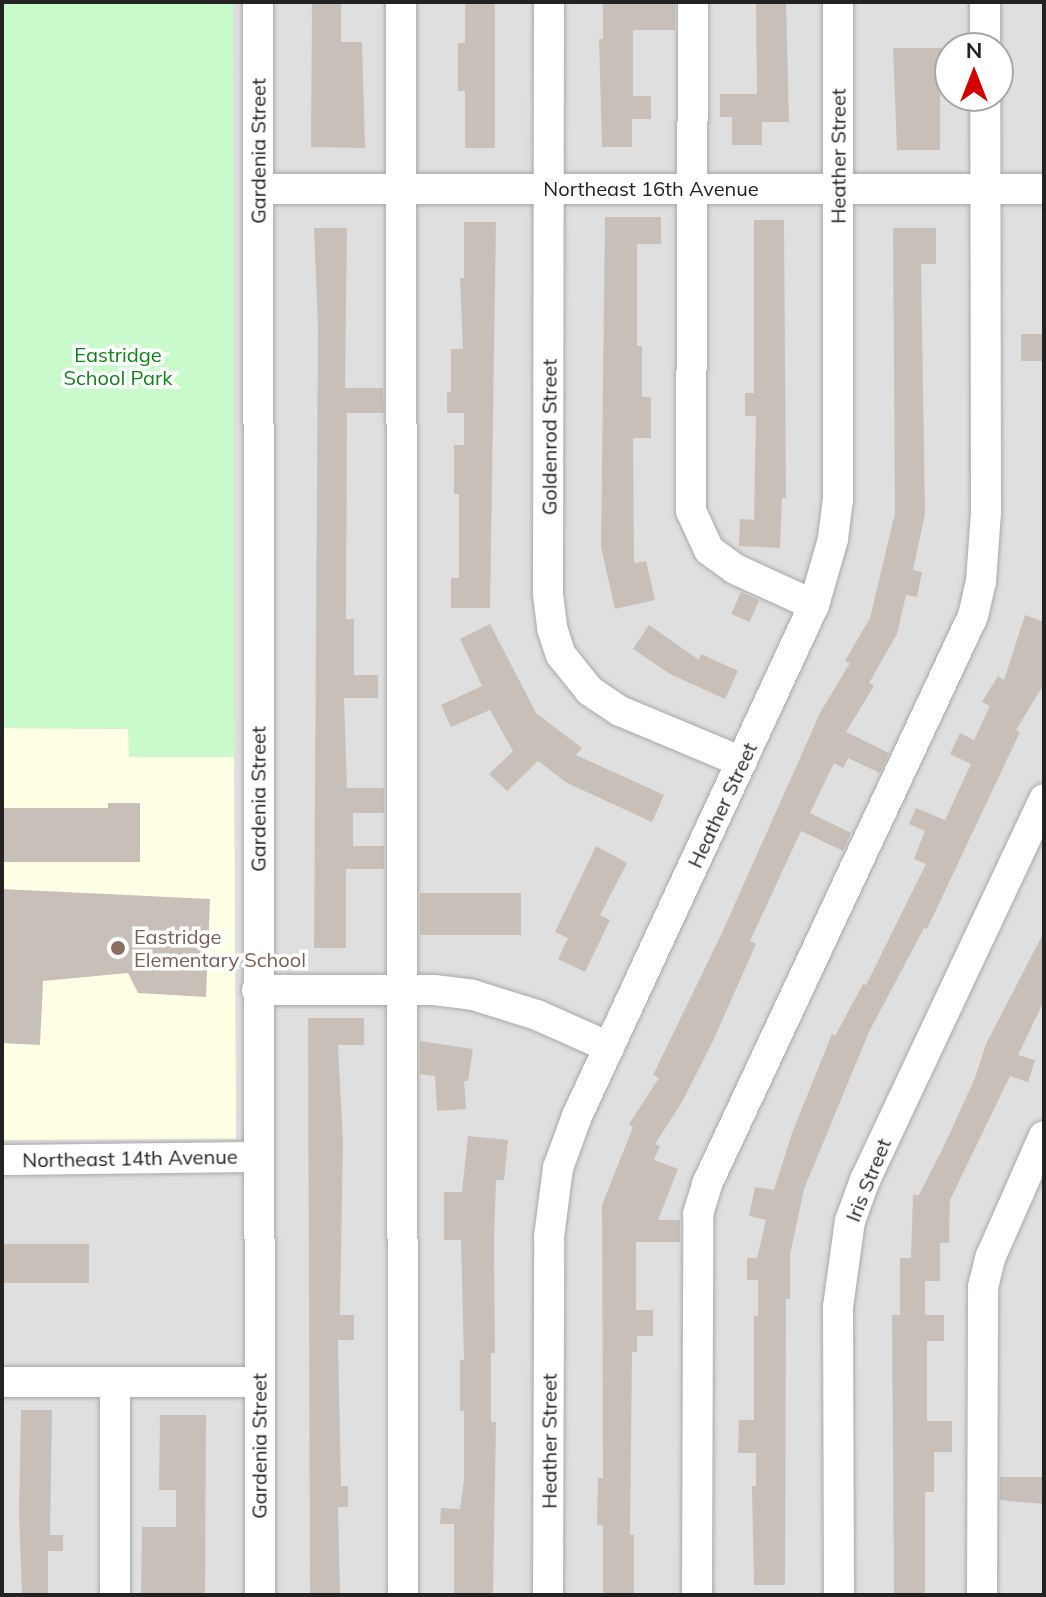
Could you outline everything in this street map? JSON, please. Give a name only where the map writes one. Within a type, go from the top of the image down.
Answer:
[{"type":"street","name":"Gardenia Street","points":[[258,2],[260,1595]]},
{"type":"street","points":[[401,2],[403,1595]]},
{"type":"street","name":"Goldenrod Street","points":[[549,2],[548,594],[552,628],[561,655],[590,691],[620,711],[742,762]]},
{"type":"street","points":[[693,2],[691,511],[709,550],[735,569],[814,605]]},
{"type":"street","name":"Heather Street","points":[[548,1595],[551,1203],[567,1139],[814,605],[833,539],[838,501],[838,2]]},
{"type":"street","points":[[985,2],[985,32]]},
{"type":"street","points":[[697,1595],[698,1214],[707,1184],[973,616],[981,582],[986,512],[985,112]]},
{"type":"street","name":"Northeast 16th Avenue","points":[[258,189],[1044,189]]},
{"type":"street","name":"Iris Street","points":[[839,1595],[838,1307],[850,1221],[865,1180],[1044,799]]},
{"type":"street","points":[[257,990],[447,991],[504,1003],[609,1047]]},
{"type":"street","points":[[982,1595],[983,1287],[1000,1233],[1044,1136]]},
{"type":"street","name":"Northeast 14th Avenue","points":[[2,1160],[258,1157]]},
{"type":"street","points":[[2,1382],[259,1382]]},
{"type":"street","points":[[115,1382],[115,1595]]},
{"type":"shaded area","points":[[2,2],[1044,2],[1044,1595],[2,1595]]},
{"type":"shaded area","name":"Eastridge Elementary School","points":[[2,728],[129,729],[129,757],[234,757],[236,1139],[2,1140]]},
{"type":"green space","name":"Eastridge School Park","points":[[2,2],[233,2],[234,757],[129,757],[128,729],[2,728]]},
{"type":"building","points":[[312,2],[341,2],[341,42],[362,42],[365,148],[311,147]]},
{"type":"building","points":[[465,2],[495,2],[495,148],[465,148],[465,91],[458,91],[458,43],[465,43]]},
{"type":"building","points":[[603,2],[675,4],[675,30],[633,30],[633,96],[651,96],[651,119],[632,119],[632,147],[602,147],[599,39],[603,39]]},
{"type":"building","points":[[756,2],[786,2],[789,122],[762,122],[762,145],[732,145],[732,117],[720,117],[720,94],[757,94]]},
{"type":"building","points":[[893,48],[934,48],[934,112],[940,112],[940,150],[897,150]]},
{"type":"building","points":[[605,217],[661,217],[661,244],[637,244],[637,346],[642,346],[642,397],[651,397],[651,438],[633,438],[634,563],[646,561],[655,600],[615,609],[601,547]]},
{"type":"building","points":[[754,220],[784,220],[786,498],[782,498],[780,548],[739,546],[740,519],[754,520],[756,416],[745,416],[745,393],[754,393]]},
{"type":"building","points":[[464,222],[496,222],[490,608],[451,608],[451,578],[459,578],[459,494],[454,494],[454,445],[464,445],[464,413],[447,413],[447,392],[451,392],[451,349],[463,349],[460,278],[464,278]]},
{"type":"building","points":[[314,228],[347,228],[345,388],[383,388],[384,413],[347,413],[346,619],[354,619],[354,675],[378,675],[378,698],[344,698],[347,788],[384,788],[384,813],[353,813],[353,846],[384,846],[384,869],[346,869],[346,948],[314,948],[318,326]]},
{"type":"building","points":[[893,228],[936,228],[936,264],[921,264],[925,514],[913,570],[922,572],[917,597],[906,595],[897,634],[869,683],[874,686],[846,732],[889,753],[880,773],[848,758],[843,768],[834,763],[810,813],[851,833],[843,851],[801,831],[750,941],[756,944],[713,1041],[682,1102],[655,1144],[660,1146],[654,1160],[678,1169],[658,1220],[680,1220],[680,1242],[636,1242],[636,1310],[653,1310],[653,1336],[637,1336],[637,1352],[632,1352],[630,1535],[634,1535],[634,1595],[603,1595],[603,1525],[597,1525],[598,1478],[603,1478],[602,1205],[633,1127],[629,1124],[659,1078],[653,1075],[721,935],[821,711],[850,663],[845,661],[870,618],[895,513]]},
{"type":"building","points":[[1021,334],[1044,334],[1044,361],[1021,361]]},
{"type":"building","points":[[741,592],[759,600],[750,622],[731,614]]},
{"type":"building","points":[[1025,615],[1044,622],[1044,684],[1016,730],[1020,732],[927,929],[924,928],[869,1032],[804,1189],[790,1255],[790,1299],[786,1299],[785,1585],[754,1585],[752,1486],[756,1486],[756,1453],[738,1453],[739,1420],[754,1420],[754,1316],[758,1316],[758,1280],[747,1280],[747,1258],[757,1258],[766,1220],[749,1216],[755,1187],[774,1190],[792,1133],[832,1034],[835,1036],[863,984],[866,985],[926,864],[914,859],[925,831],[909,824],[916,808],[945,820],[971,764],[950,754],[960,733],[974,740],[990,706],[982,702],[998,676],[1004,680]]},
{"type":"building","points":[[490,624],[536,713],[582,748],[576,755],[664,795],[652,822],[567,783],[538,761],[507,791],[489,774],[513,751],[490,710],[451,727],[441,705],[482,686],[460,639]]},
{"type":"building","points":[[649,625],[699,660],[701,654],[738,671],[725,699],[670,674],[633,649]]},
{"type":"building","points":[[108,803],[140,803],[140,862],[2,862],[2,808],[108,808]]},
{"type":"building","points":[[596,846],[627,863],[600,915],[610,920],[585,972],[558,959],[568,938],[555,932]]},
{"type":"building","points":[[2,889],[210,899],[206,997],[138,993],[128,973],[43,981],[40,1045],[2,1043]]},
{"type":"building","points":[[420,893],[521,893],[521,935],[420,935]]},
{"type":"building","points":[[1044,932],[1044,1001],[1018,1055],[1035,1060],[1028,1082],[1010,1076],[950,1200],[949,1243],[940,1243],[940,1281],[925,1281],[925,1315],[944,1315],[944,1341],[927,1341],[927,1421],[952,1421],[952,1452],[934,1452],[934,1492],[925,1492],[925,1595],[894,1595],[892,1315],[900,1315],[900,1258],[911,1258],[913,1195],[919,1195],[944,1146],[975,1078],[986,1044]]},
{"type":"building","points":[[308,1018],[364,1018],[364,1045],[338,1045],[343,1142],[340,1315],[354,1315],[354,1340],[338,1340],[341,1486],[348,1486],[348,1507],[338,1507],[340,1595],[310,1595]]},
{"type":"building","points":[[420,1041],[473,1049],[468,1081],[464,1081],[466,1109],[437,1111],[435,1076],[420,1074]]},
{"type":"building","points":[[468,1136],[508,1140],[504,1180],[496,1180],[494,1240],[495,1353],[491,1353],[491,1422],[496,1422],[493,1595],[454,1595],[454,1524],[440,1524],[441,1508],[460,1509],[464,1479],[464,1411],[460,1411],[460,1360],[464,1360],[461,1240],[444,1240],[444,1192],[462,1192]]},
{"type":"building","points":[[2,1244],[89,1244],[89,1283],[2,1283]]},
{"type":"building","points":[[21,1410],[52,1410],[50,1535],[63,1535],[63,1551],[48,1551],[48,1595],[22,1595],[19,1514]]},
{"type":"building","points":[[160,1415],[206,1415],[205,1595],[141,1595],[142,1527],[176,1527],[176,1490],[159,1490]]},
{"type":"building","points":[[1000,1477],[1044,1477],[1044,1504],[1000,1500]]},
{"type":"place","name":"Eastridge Elementary School","points":[[118,948]]}]
